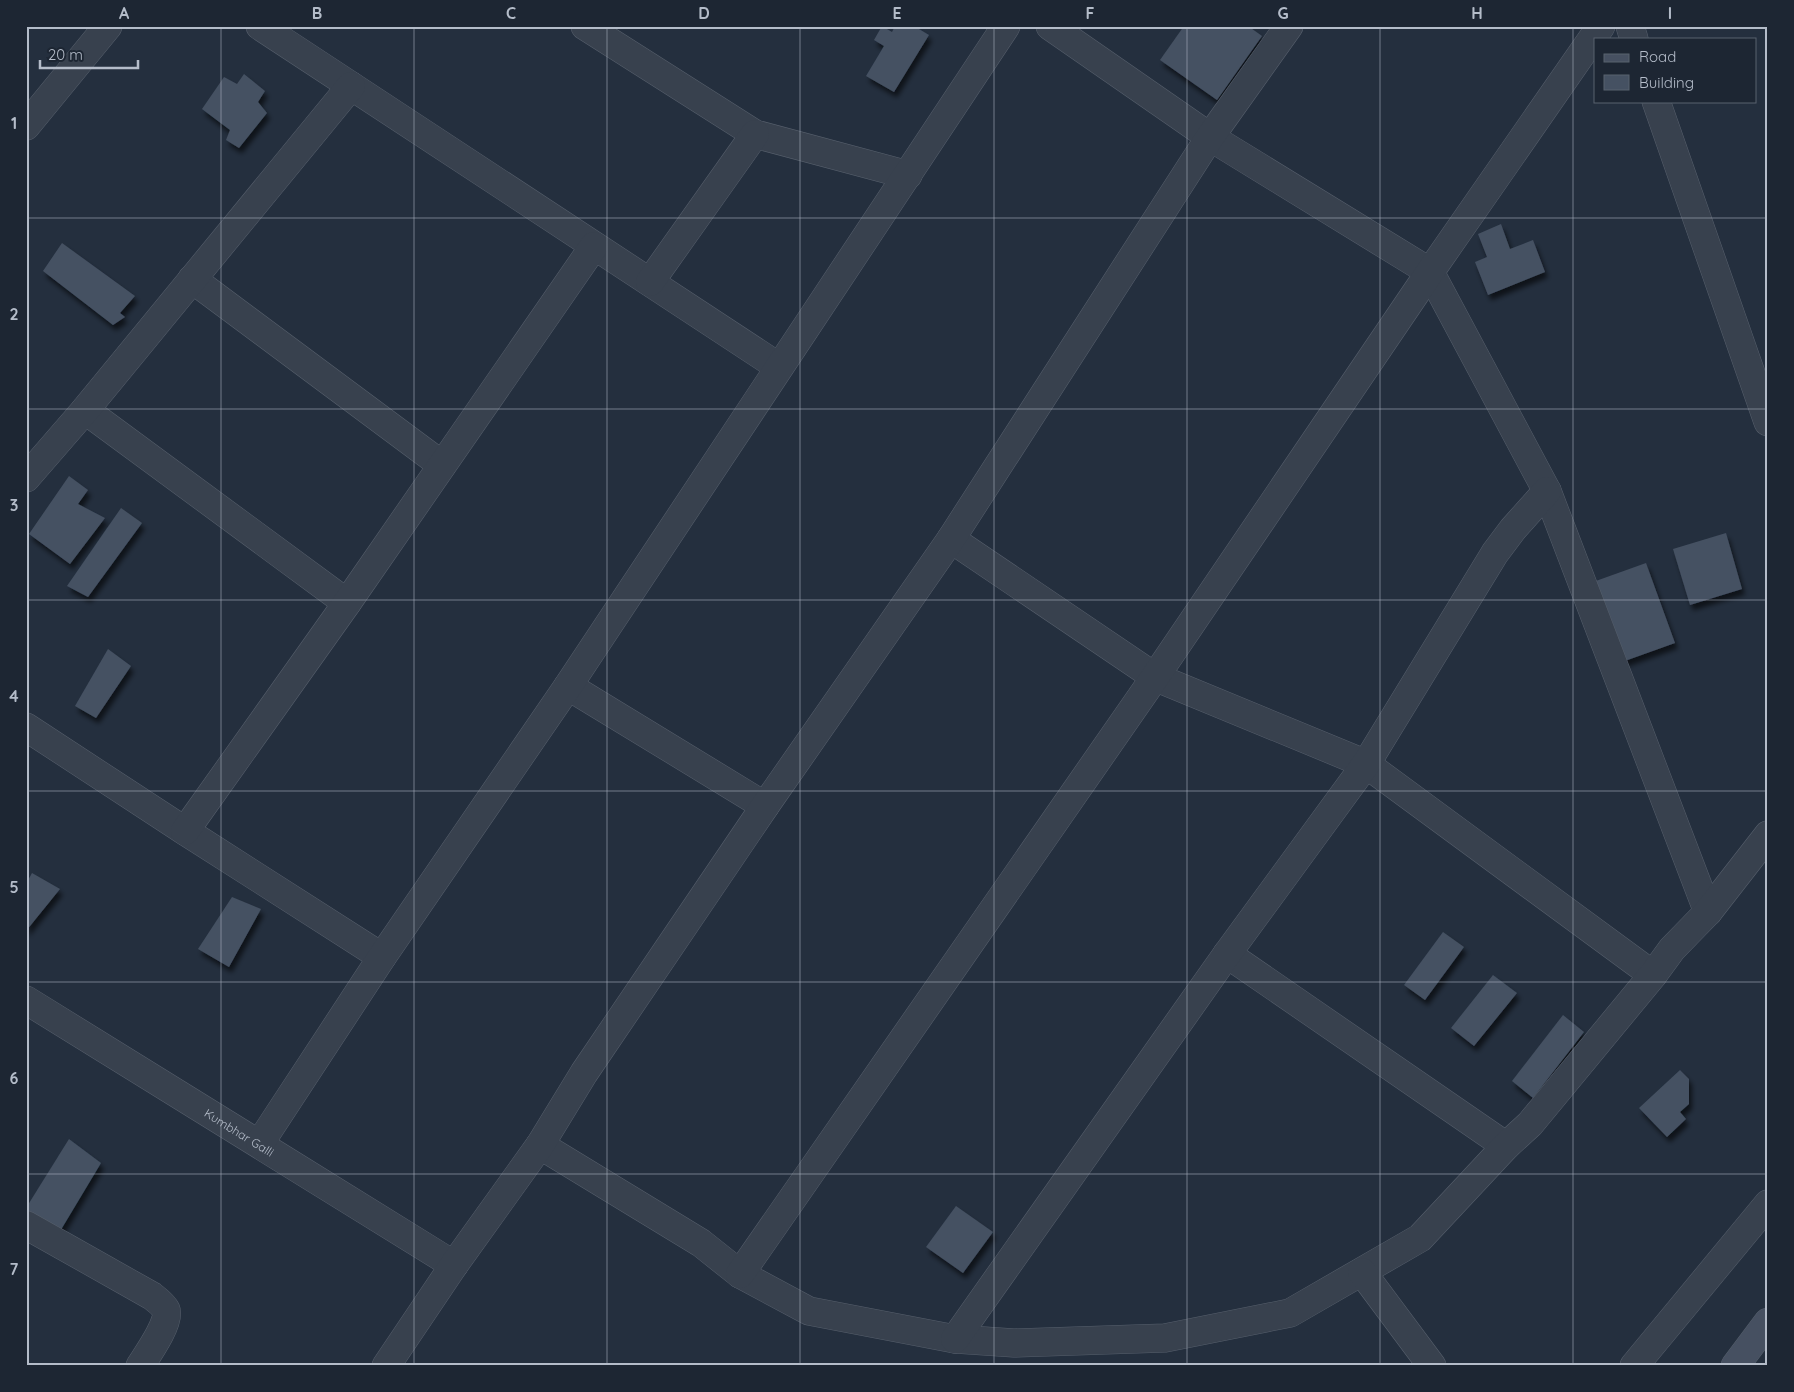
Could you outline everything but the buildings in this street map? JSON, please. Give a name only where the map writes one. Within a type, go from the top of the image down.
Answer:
[{"type":"main road","points":[[1735,1366],[1768,1322]]},
{"type":"street","points":[[26,126],[108,26]]},
{"type":"street","points":[[260,26],[779,368]]},
{"type":"street","points":[[585,26],[755,134],[908,175]]},
{"type":"street","points":[[260,1143],[382,957],[568,686],[1006,26]]},
{"type":"street","points":[[1050,26],[1210,137],[1430,272],[1547,492],[1708,912]]},
{"type":"street","points":[[386,1366],[454,1265],[540,1145],[584,1073],[765,806],[951,539],[1210,137],[1289,26]]},
{"type":"street","points":[[740,1274],[1155,677],[1430,272],[1601,26]]},
{"type":"street","points":[[1630,26],[1634,38]]},
{"type":"street","points":[[26,478],[85,410],[350,86]]},
{"type":"street","points":[[1656,102],[1768,422]]},
{"type":"street","points":[[650,282],[755,134]]},
{"type":"street","points":[[185,831],[347,603],[594,246]]},
{"type":"street","points":[[192,279],[442,465]]},
{"type":"street","points":[[85,410],[347,603]]},
{"type":"street","points":[[955,1339],[1227,954],[1366,764],[1495,553],[1547,492]]},
{"type":"street","points":[[951,539],[1155,677],[1366,764],[1653,975]]},
{"type":"street","points":[[568,686],[765,806]]},
{"type":"street","points":[[26,727],[382,957]]},
{"type":"street","points":[[540,1145],[701,1244],[740,1274],[809,1311],[955,1339],[1014,1343],[1165,1338],[1290,1313],[1420,1238],[1506,1146],[1530,1124],[1653,975],[1672,949],[1708,912],[1768,835]]},
{"type":"street","points":[[1227,954],[1506,1146]]},
{"type":"street","name":"Kumbhar Galli","points":[[26,1000],[260,1143],[454,1265]]},
{"type":"street","points":[[1634,1366],[1768,1204]]},
{"type":"street","points":[[26,1226],[160,1302],[166,1311],[167,1320],[140,1366]]},
{"type":"street","points":[[1362,1272],[1432,1366]]}]
